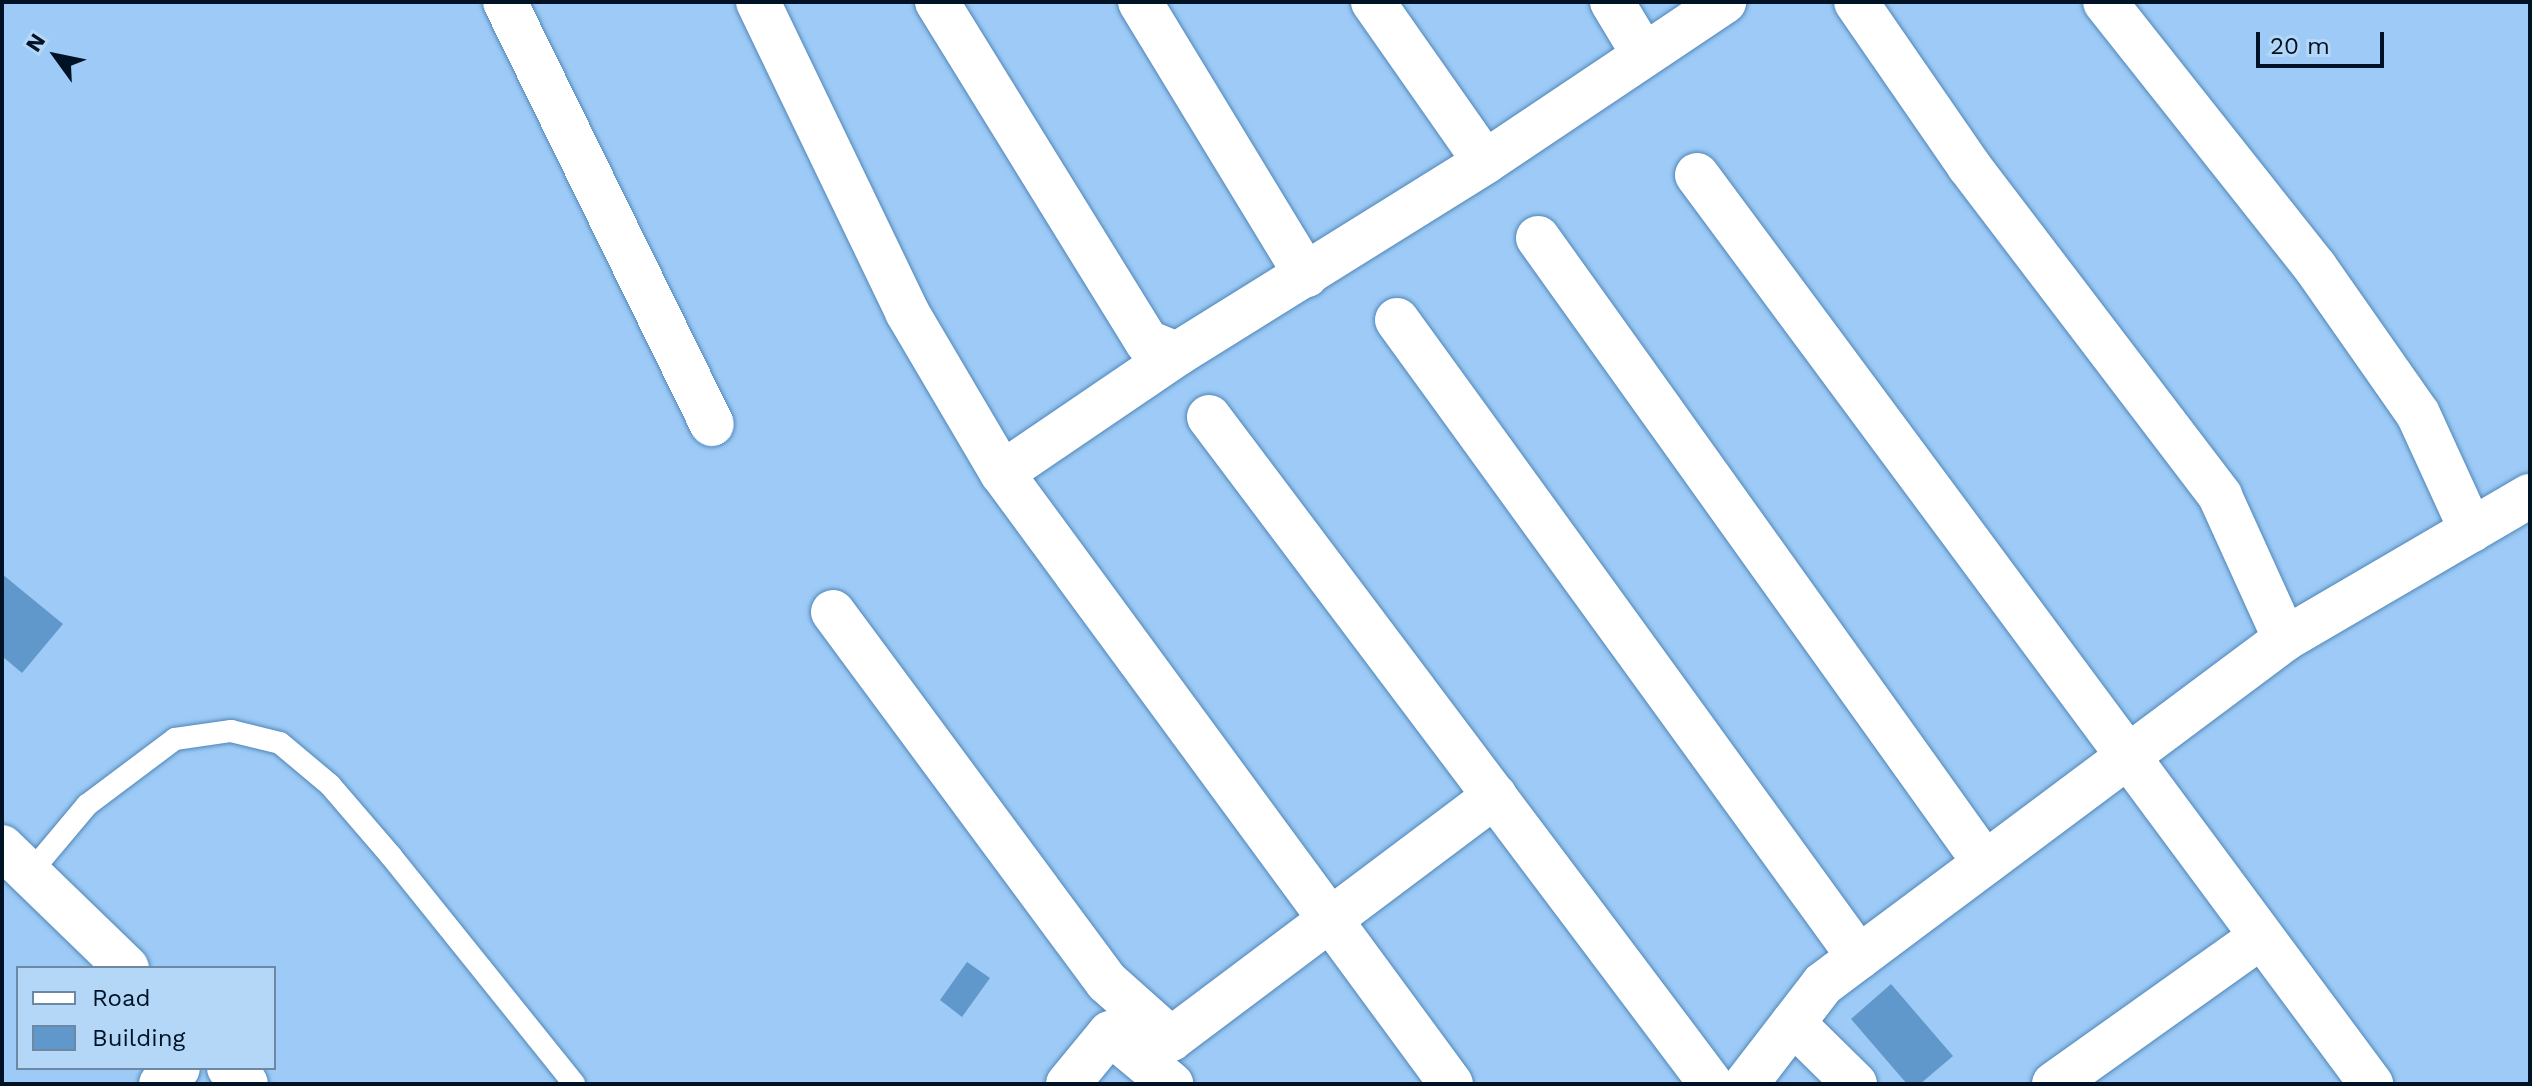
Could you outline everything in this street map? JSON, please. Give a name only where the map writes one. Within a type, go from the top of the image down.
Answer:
[{"type":"street","points":[[505,2],[712,424]]},
{"type":"street","points":[[758,2],[907,312],[1002,473],[1451,1084]]},
{"type":"street","points":[[937,2],[1147,342],[1177,354]]},
{"type":"street","points":[[1140,2],[1306,275]]},
{"type":"street","points":[[1373,2],[1485,162]]},
{"type":"street","points":[[1612,2],[1644,55]]},
{"type":"street","points":[[1002,473],[1177,354],[1485,162],[1724,2]]},
{"type":"street","points":[[1856,2],[2040,262],[2220,496],[2285,639]]},
{"type":"street","points":[[2105,2],[2315,267],[2409,402],[2471,530]]},
{"type":"street","points":[[1697,175],[2371,1084]]},
{"type":"street","points":[[1538,238],[1985,863]]},
{"type":"street","points":[[1397,320],[1859,957]]},
{"type":"street","points":[[1209,417],[1711,1084]]},
{"type":"street","points":[[1746,1084],[1823,984],[1859,957],[2285,639],[2530,496]]},
{"type":"street","points":[[833,612],[1107,982],[1171,1039],[1495,796]]},
{"type":"street","points":[[16,860],[125,966]]},
{"type":"street","points":[[2054,1084],[2261,937]]},
{"type":"street","points":[[1793,1023],[1855,1084]]},
{"type":"street","points":[[1068,1084],[1110,1033],[1171,1084]]},
{"type":"street","points":[[161,1084],[176,1070]]},
{"type":"street","points":[[231,1070],[246,1084]]},
{"type":"lane","points":[[16,860],[175,739],[231,731],[280,743],[330,785],[574,1084]]},
{"type":"building","points":[[2,574],[63,624],[22,673],[2,656]]},
{"type":"building","points":[[967,962],[990,978],[962,1017],[940,1000]]},
{"type":"building","points":[[1891,984],[1953,1056],[1920,1084],[1907,1084],[1851,1019]]}]
